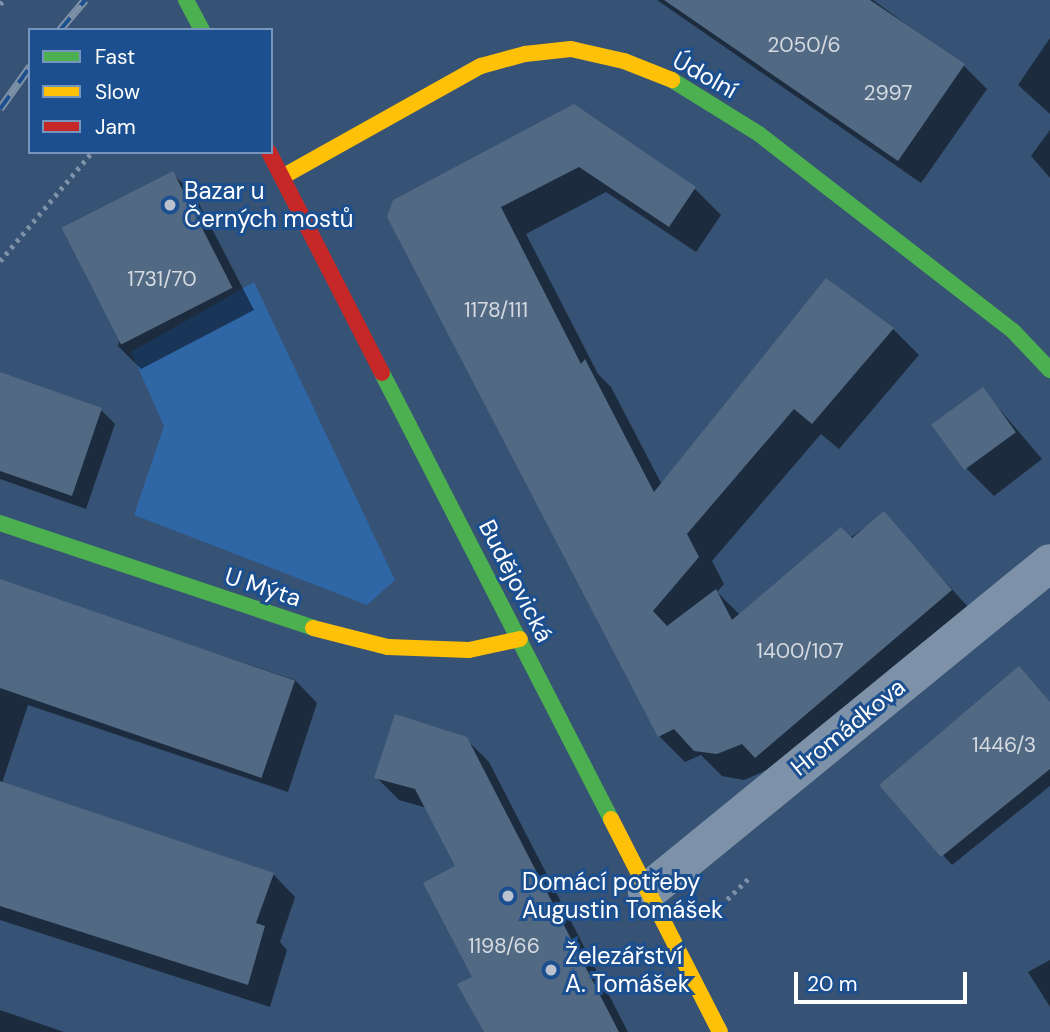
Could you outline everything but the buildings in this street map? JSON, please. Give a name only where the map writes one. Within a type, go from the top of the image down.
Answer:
[{"type":"street","points":[[186,0],[201,28]]},
{"type":"street","name":"Údolní","points":[[282,177],[481,66],[525,54],[571,49],[624,61],[678,82],[815,174],[1013,331],[1050,370]]},
{"type":"street","name":"Budějovická","points":[[270,154],[720,1032]]},
{"type":"street","name":"U Mýta","points":[[0,523],[333,635],[388,647],[469,650],[520,639]]},
{"type":"street","name":"Hromádkova","points":[[647,892],[1036,574]]},
{"type":"path","points":[[0,4],[4,0]]},
{"type":"path","points":[[0,261],[90,154]]},
{"type":"shaded area","points":[[254,282],[395,580],[367,605],[134,515],[164,426],[131,352]]},
{"type":"railway","points":[[62,28],[85,0]]},
{"type":"railway","points":[[0,109],[28,70]]},
{"type":"traffic: fast","points":[[186,0],[201,28]]},
{"type":"traffic: fast","points":[[672,80],[759,134],[1013,331],[1050,370]]},
{"type":"traffic: fast","points":[[382,373],[611,819]]},
{"type":"traffic: fast","points":[[0,523],[313,628]]},
{"type":"traffic: slow","points":[[282,177],[481,66],[525,54],[571,49],[624,61],[672,80]]},
{"type":"traffic: slow","points":[[313,628],[388,647],[469,650],[520,639]]},
{"type":"traffic: slow","points":[[611,819],[720,1032]]},
{"type":"traffic: jam","points":[[270,154],[382,373]]},
{"type":"place","name":"Bazar u Černých mostů","points":[[170,205]]},
{"type":"place","name":"Domácí potřeby Augustin Tomášek","points":[[508,896]]},
{"type":"place","name":"Železářství A. Tomášek","points":[[551,970]]}]
